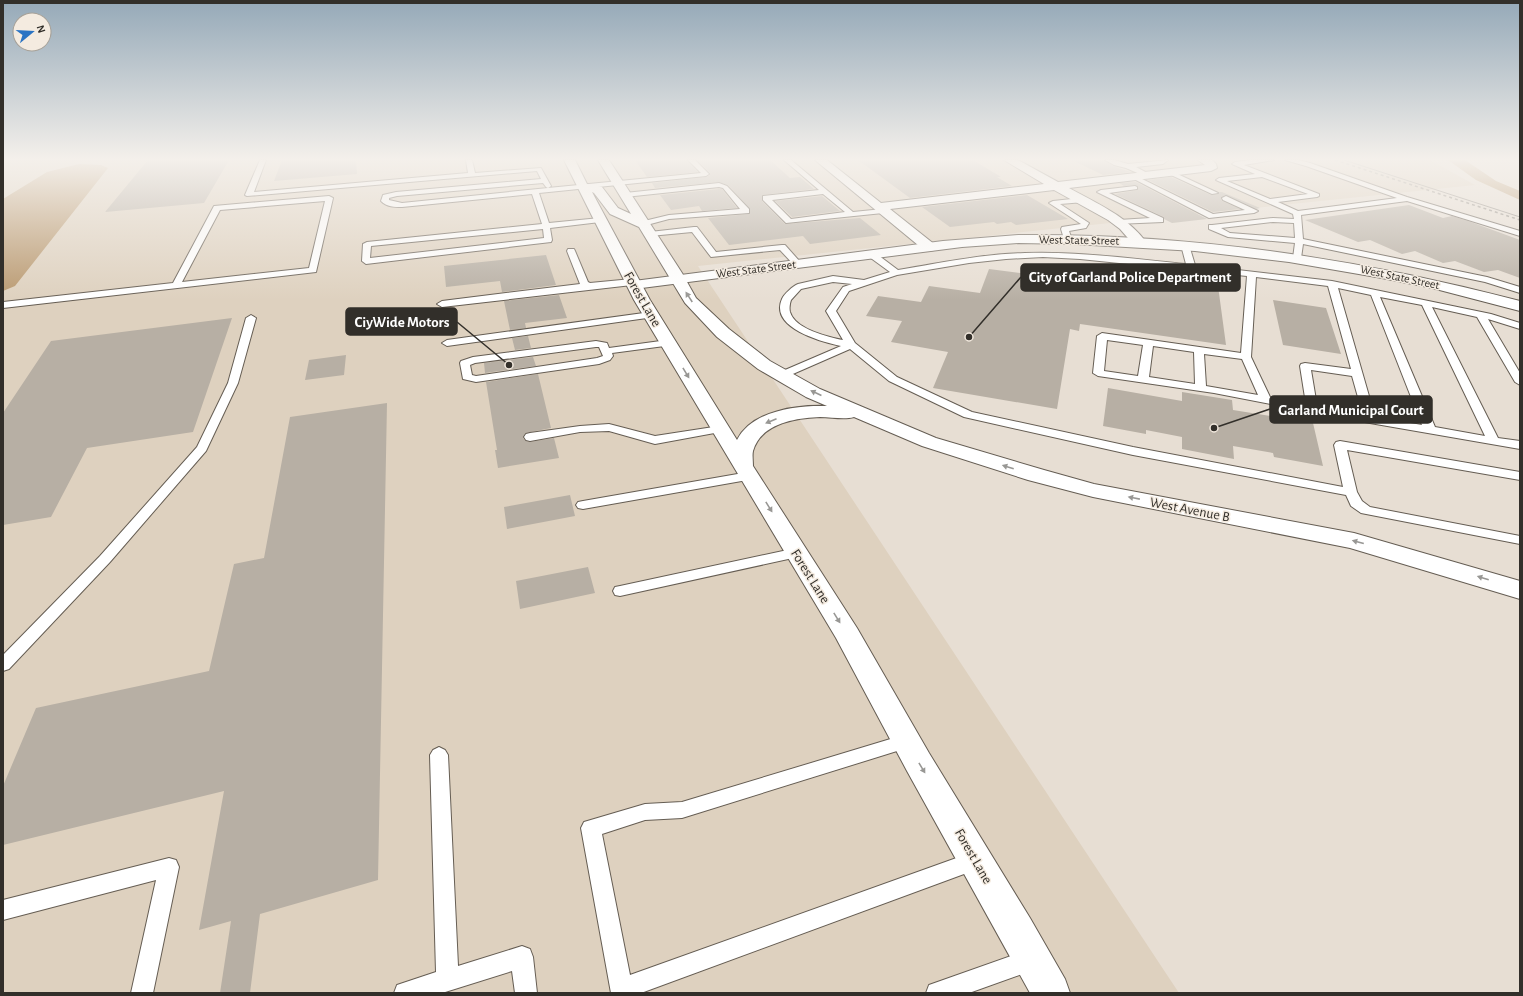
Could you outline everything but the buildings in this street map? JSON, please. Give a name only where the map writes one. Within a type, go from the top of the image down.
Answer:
[{"type":"main road","name":"Forest Lane","points":[[593,206],[651,315],[848,635],[1051,993]]},
{"type":"main road","points":[[611,206],[614,211],[646,229]]},
{"type":"main road","points":[[632,206],[679,279],[690,300],[723,333],[764,365],[813,393],[864,415]]},
{"type":"main road","points":[[878,206],[929,247]]},
{"type":"main road","points":[[881,209],[900,206]]},
{"type":"main road","points":[[1092,206],[1125,226],[1139,242]]},
{"type":"main road","name":"West State Street","points":[[633,283],[679,279],[929,247],[1000,240],[1068,240],[1184,245],[1297,258],[1375,272],[1472,293],[1520,306]]},
{"type":"main road","points":[[746,471],[743,450],[752,433],[770,421],[787,415],[823,411],[864,415]]},
{"type":"main road","name":"West Avenue B","points":[[864,415],[929,442],[1050,479],[1093,490],[1354,541],[1520,590]]},
{"type":"lane","points":[[176,286],[218,208],[235,206]]},
{"type":"lane","points":[[3,304],[313,270],[327,206]]},
{"type":"lane","points":[[540,206],[546,226],[548,240],[366,261],[368,244],[546,226],[600,220]]},
{"type":"lane","points":[[646,229],[669,217],[746,211],[742,206]]},
{"type":"lane","points":[[774,206],[789,221],[881,209]]},
{"type":"lane","points":[[842,206],[851,214]]},
{"type":"lane","points":[[1059,206],[1085,223],[1083,226],[1065,229],[1068,240]]},
{"type":"lane","points":[[1119,222],[1160,220],[1132,206]]},
{"type":"lane","points":[[1193,206],[1212,216],[1254,210],[1246,206]]},
{"type":"lane","points":[[1279,206],[1297,217]]},
{"type":"lane","points":[[1361,206],[1297,217],[1212,228],[1228,235],[1299,242],[1487,280],[1520,290]]},
{"type":"lane","points":[[1431,206],[1520,234]]},
{"type":"lane","points":[[1297,217],[1299,242],[1297,258]]},
{"type":"lane","points":[[646,229],[694,229],[714,255],[782,247],[798,264]]},
{"type":"lane","points":[[1184,245],[1191,268]]},
{"type":"lane","points":[[571,251],[584,283],[588,286]]},
{"type":"lane","points":[[871,254],[896,272]]},
{"type":"lane","points":[[1350,492],[1132,451],[968,415],[892,379],[851,345],[831,311],[846,289],[896,272],[996,258],[1042,255],[1079,257],[1191,268],[1332,284],[1481,315],[1520,326]]},
{"type":"lane","points":[[1251,274],[1252,283],[1246,358],[1266,400]]},
{"type":"lane","points":[[851,345],[827,340],[802,330],[789,320],[785,311],[786,299],[798,287],[833,279],[865,283]]},
{"type":"lane","points":[[442,304],[588,286],[633,283]]},
{"type":"lane","points":[[1332,284],[1370,420]]},
{"type":"lane","points":[[1374,292],[1430,430]]},
{"type":"lane","points":[[1425,303],[1493,440]]},
{"type":"lane","points":[[447,343],[651,315]]},
{"type":"lane","points":[[1481,315],[1520,382]]},
{"type":"lane","points":[[3,665],[106,559],[202,448],[233,383],[251,318]]},
{"type":"lane","points":[[1246,358],[1102,336],[1098,373],[1266,400],[1370,420],[1520,445]]},
{"type":"lane","points":[[606,351],[668,342]]},
{"type":"lane","points":[[1144,380],[1148,343]]},
{"type":"lane","points":[[596,344],[603,346],[606,351],[608,356],[599,361],[476,379],[467,377],[465,363],[473,360],[596,344]]},
{"type":"lane","points":[[782,375],[851,345]]},
{"type":"lane","points":[[1199,350],[1200,389]]},
{"type":"lane","points":[[1312,409],[1305,366],[1357,373]]},
{"type":"lane","points":[[530,437],[580,429],[609,427],[655,440],[720,429]]},
{"type":"lane","points":[[1520,476],[1340,445],[1350,492],[1356,503],[1366,510],[1520,540]]},
{"type":"lane","points":[[583,505],[746,471]]},
{"type":"lane","points":[[620,591],[797,553]]},
{"type":"lane","points":[[907,741],[682,810],[645,812],[591,828],[622,991],[976,860]]},
{"type":"lane","points":[[439,755],[447,980]]},
{"type":"lane","points":[[3,910],[170,867],[142,993]]},
{"type":"lane","points":[[405,993],[522,957],[526,993]]},
{"type":"lane","points":[[937,993],[1032,959]]},
{"type":"shaded area","points":[[3,206],[1269,206],[698,266],[1179,993],[3,993]]},
{"type":"shaded area","points":[[3,206],[78,206],[15,286],[3,291]]},
{"type":"tram line","points":[[1488,206],[1520,217]]},
{"type":"railway","points":[[1478,206],[1520,220]]},
{"type":"place","name":"City of Garland Police Department","points":[[969,337]]},
{"type":"place","name":"CiyWide Motors","points":[[509,365]]},
{"type":"place","name":"Garland Municipal Court","points":[[1214,428]]}]
